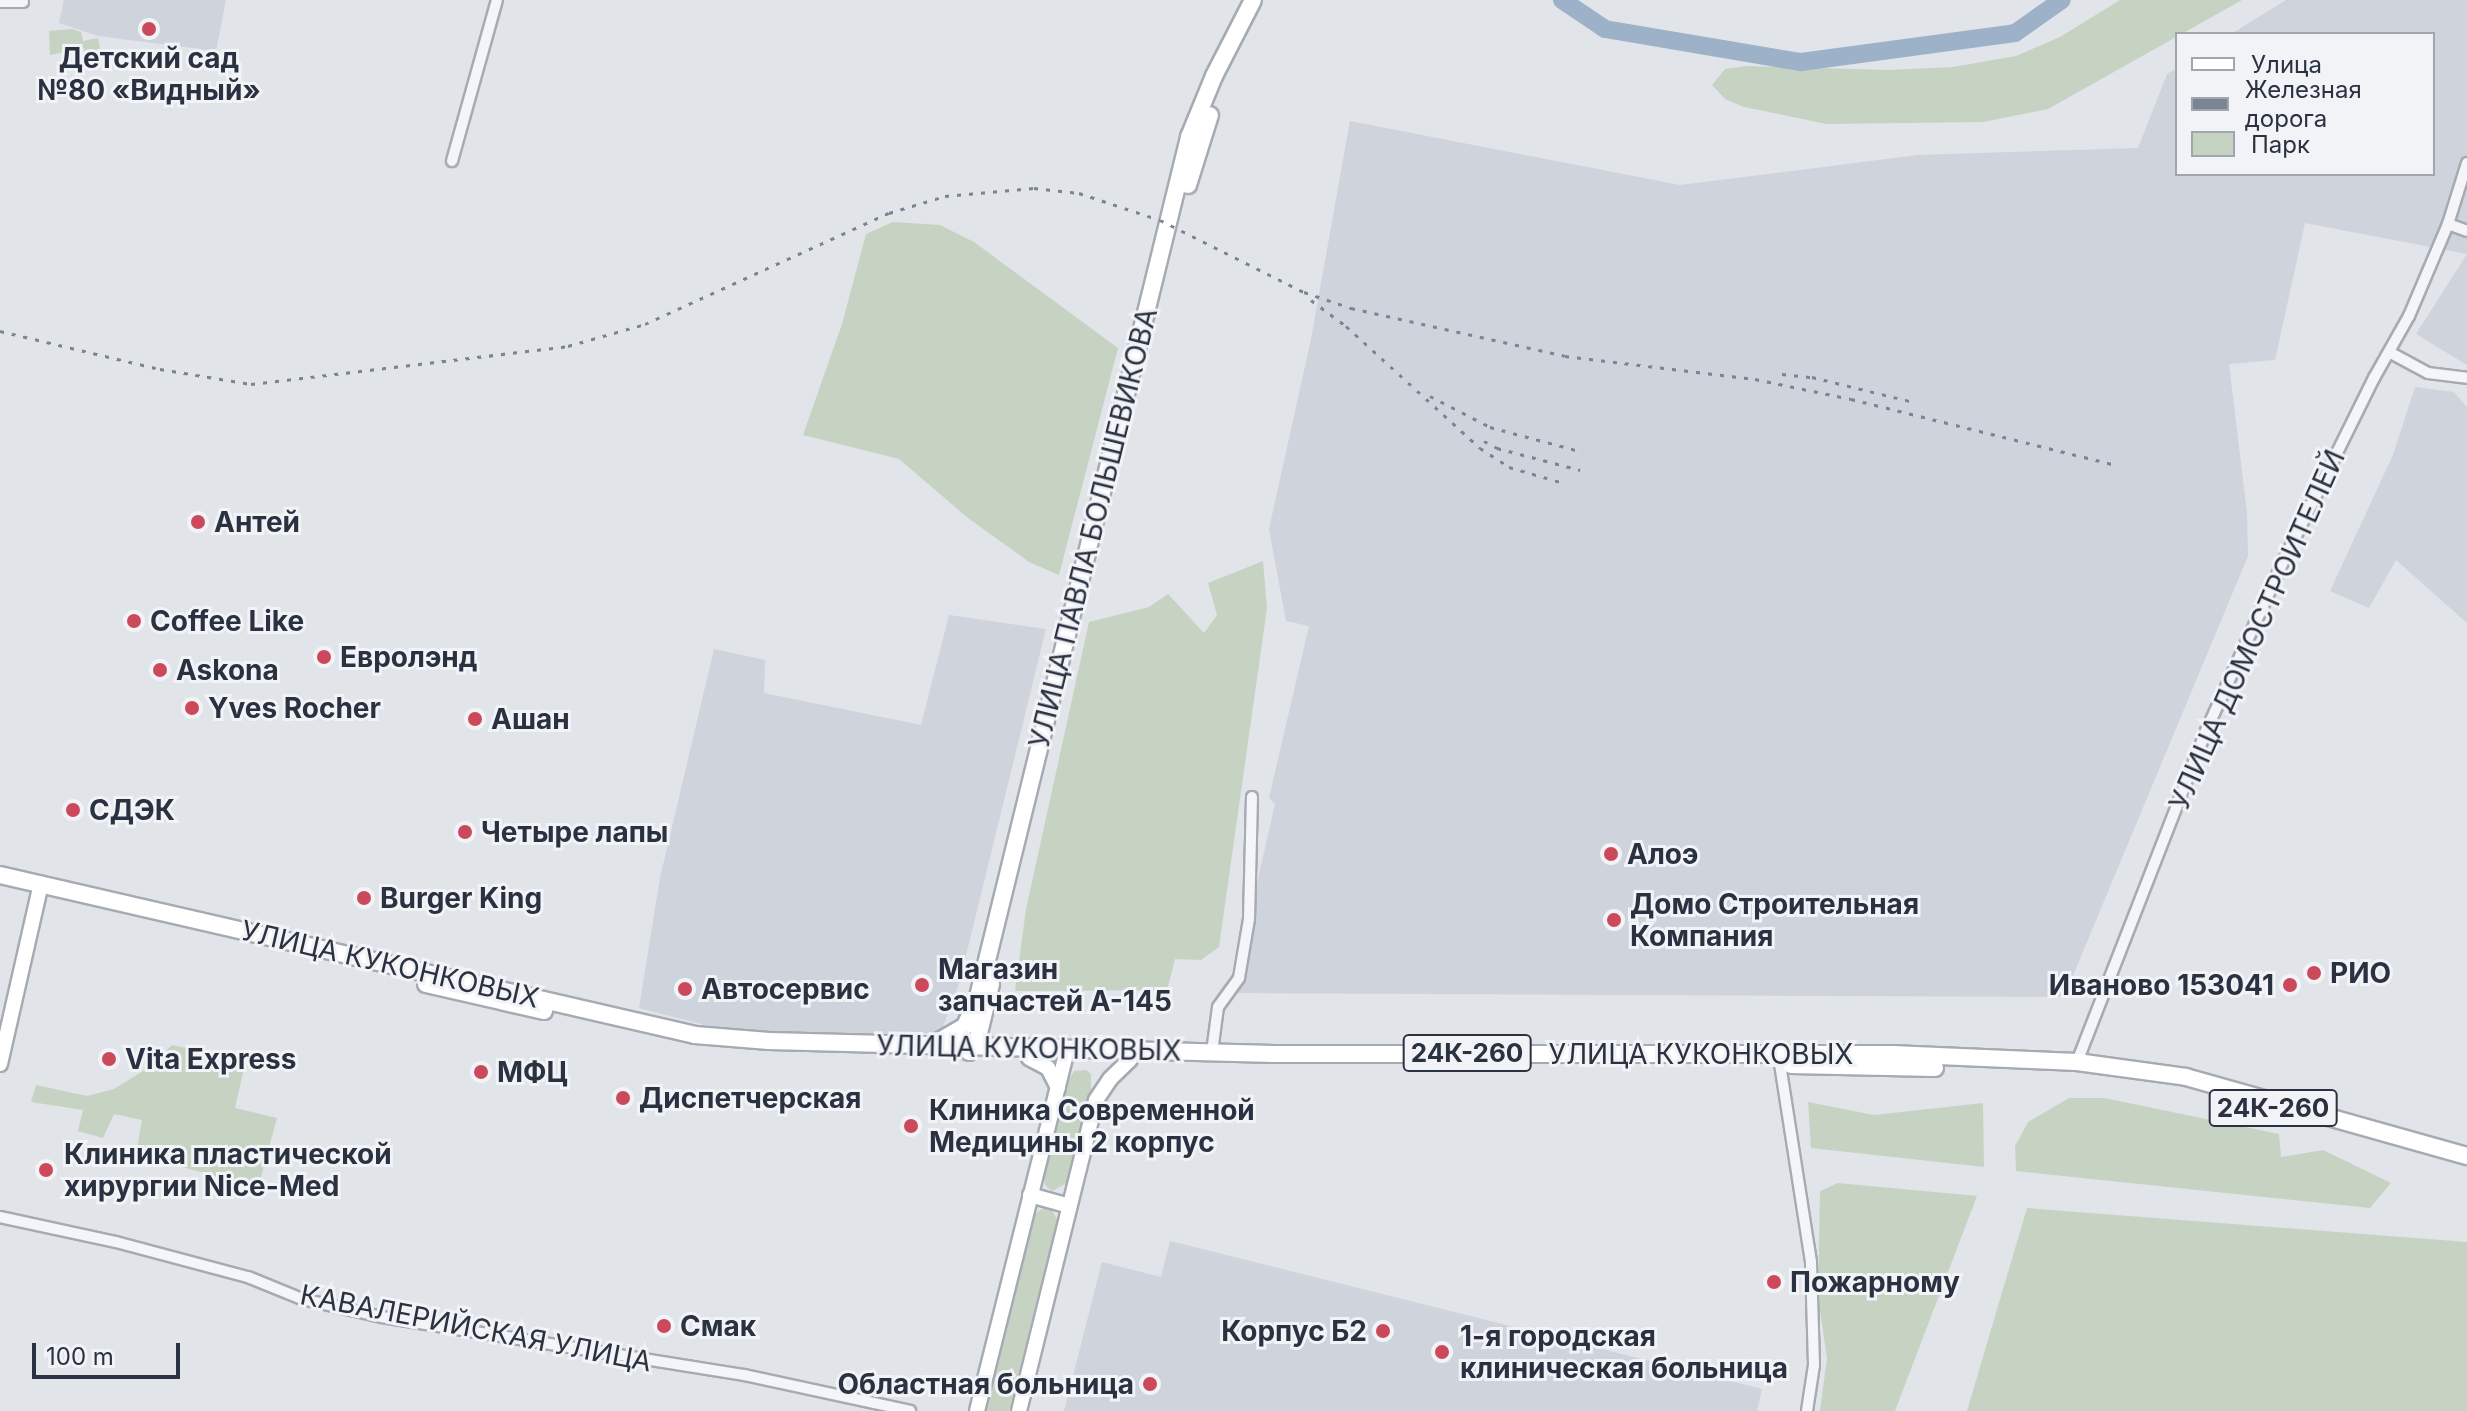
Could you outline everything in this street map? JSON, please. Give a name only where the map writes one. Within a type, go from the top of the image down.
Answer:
[{"type":"main road","name":"УЛИЦА ПАВЛА БОЛЬШЕВИКОВА","points":[[931,1045],[965,1026],[982,1000],[1180,212],[1215,101],[1260,1]]},
{"type":"main road","name":"УЛИЦА КУКОНКОВЫХ","points":[[5,881],[695,1035],[769,1041],[931,1045],[1016,1055],[1212,1052],[1779,1061]]},
{"type":"main road","points":[[0,1064],[40,889]]},
{"type":"main road","name":"УЛИЦА КУКОНКОВЫХ","points":[[40,889],[693,1044],[770,1052],[967,1051]]},
{"type":"main road","points":[[967,1051],[982,1000]]},
{"type":"main road","points":[[982,1000],[990,1031],[1016,1055],[1048,1068],[1059,1088]]},
{"type":"main road","points":[[977,1411],[1066,1054]]},
{"type":"main road","name":"УЛИЦА КУКОНКОВЫХ","points":[[1066,1054],[1130,1060],[1282,1064],[1331,1058],[1779,1061],[1892,1054],[2076,1066]]},
{"type":"main road","points":[[1019,1411],[1096,1100],[1110,1079],[1130,1060]]},
{"type":"main road","name":"24К-260","points":[[2076,1066],[2186,1077],[2467,1159]]},
{"type":"main road","points":[[1030,1195],[1070,1206]]},
{"type":"street","points":[[452,161],[497,0]]},
{"type":"street","points":[[0,2],[23,2]]},
{"type":"street","name":"УЛИЦА ДОМОСТРОИТЕЛЕЙ","points":[[2076,1066],[2206,731],[2285,558],[2409,316],[2448,224],[2467,163]]},
{"type":"street","points":[[2448,224],[2467,231]]},
{"type":"street","points":[[2389,352],[2428,373],[2467,378]]},
{"type":"street","points":[[1212,1052],[1218,1007],[1239,978],[1249,919],[1252,797]]},
{"type":"street","points":[[1779,1061],[1811,1263],[1814,1365],[1807,1411]]},
{"type":"street","name":"КАВАЛЕРИЙСКАЯ УЛИЦА","points":[[0,1217],[116,1242],[248,1277],[302,1299],[382,1317],[744,1375],[910,1411]]},
{"type":"shaded area","name":"Детский сад №80 «Видный»","points":[[64,0],[226,0],[216,51],[98,36],[59,23]]},
{"type":"shaded area","points":[[2286,0],[2467,0],[2467,254],[2305,223],[2275,360],[2229,364],[2247,513],[2248,556],[2064,997],[1232,993],[1275,804],[1269,798],[1309,626],[1286,621],[1269,529],[1311,339],[1350,121],[1680,185],[1918,155],[2138,148],[2167,74],[2175,69],[2175,176],[2435,176],[2435,32],[2234,32]]},
{"type":"shaded area","points":[[2467,254],[2467,365],[2416,334]]},
{"type":"shaded area","points":[[2415,387],[2454,392],[2467,407],[2467,623],[2396,560],[2369,608],[2330,591],[2393,455]]},
{"type":"shaded area","points":[[949,615],[1046,629],[959,984],[941,1032],[854,1037],[720,1029],[639,1008],[660,878],[714,649],[765,660],[764,693],[921,725]]},
{"type":"shaded area","points":[[1170,1241],[1762,1389],[1757,1411],[1064,1411],[1102,1262],[1161,1277]]},
{"type":"green space","points":[[2120,0],[2242,0],[2185,32],[2175,32],[2175,38],[2048,109],[1983,122],[1827,124],[1744,107],[1725,99],[1712,85],[1725,69],[1746,66],[1890,70],[1953,67],[2016,56],[2060,37]]},
{"type":"green space","points":[[72,29],[81,32],[83,41],[98,38],[101,53],[86,56],[84,48],[50,55],[49,31]]},
{"type":"green space","points":[[893,222],[940,225],[974,242],[1118,348],[1059,575],[1029,562],[968,518],[899,459],[803,435],[842,324],[866,234]]},
{"type":"green space","points":[[1263,561],[1267,608],[1219,947],[1201,960],[1175,959],[1167,990],[1015,991],[1026,909],[1089,622],[1149,607],[1168,594],[1204,633],[1217,615],[1208,583]]},
{"type":"green space","points":[[172,1045],[246,1060],[235,1108],[277,1118],[258,1188],[136,1154],[142,1120],[114,1114],[103,1138],[78,1131],[83,1110],[31,1102],[36,1085],[87,1096],[114,1089],[148,1068]]},
{"type":"green space","points":[[1086,1070],[1091,1074],[1091,1091],[1067,1183],[1052,1191],[1045,1185],[1044,1179],[1067,1083],[1074,1071]]},
{"type":"green space","points":[[2069,1098],[2104,1098],[2279,1134],[2281,1157],[2323,1150],[2391,1183],[2370,1208],[2016,1171],[2015,1146],[2028,1122]]},
{"type":"green space","points":[[1808,1102],[1874,1115],[1983,1103],[1984,1167],[1811,1148]]},
{"type":"green space","points":[[1838,1183],[1977,1196],[1895,1411],[1820,1411],[1827,1358],[1818,1298],[1820,1191]]},
{"type":"green space","points":[[1045,1207],[1051,1209],[1057,1219],[1009,1411],[985,1411],[1035,1214]]},
{"type":"green space","points":[[2027,1208],[2467,1242],[2467,1411],[1967,1411]]},
{"type":"waterway","points":[[1562,0],[1605,29],[1801,62],[2015,33],[2062,0]]},
{"type":"railway","points":[[0,331],[160,369],[251,384],[568,346],[645,324],[889,213],[945,196],[1034,188],[1079,193],[1160,220],[1304,292],[1351,308],[1565,356],[1755,379],[1851,399],[2115,465]]},
{"type":"railway","points":[[1311,300],[1346,326],[1480,448],[1509,467],[1567,484]]},
{"type":"railway","points":[[1782,374],[1812,377],[1910,401]]},
{"type":"railway","points":[[1430,396],[1490,427],[1583,452]]},
{"type":"railway","points":[[1484,441],[1497,448],[1580,470]]},
{"type":"place","name":"Детский сад №80 «Видный»","points":[[149,29]]},
{"type":"place","name":"Антей","points":[[198,522]]},
{"type":"place","name":"Coffee Like","points":[[134,621]]},
{"type":"place","name":"Евролэнд","points":[[324,657]]},
{"type":"place","name":"Askona","points":[[160,670]]},
{"type":"place","name":"Yves Rocher","points":[[192,708]]},
{"type":"place","name":"Ашан","points":[[475,719]]},
{"type":"place","name":"СДЭК","points":[[73,810]]},
{"type":"place","name":"Четыре лапы","points":[[465,832]]},
{"type":"place","name":"Алоэ","points":[[1611,854]]},
{"type":"place","name":"Burger King","points":[[364,898]]},
{"type":"place","name":"Домо Строительная Компания","points":[[1614,920]]},
{"type":"place","name":"РИО","points":[[2314,973]]},
{"type":"place","name":"Магазин запчастей А-145","points":[[922,985]]},
{"type":"place","name":"Иваново 153041","points":[[2290,985]]},
{"type":"place","name":"Автосервис","points":[[685,989]]},
{"type":"place","name":"Vita Express","points":[[109,1059]]},
{"type":"place","name":"МФЦ","points":[[481,1072]]},
{"type":"place","name":"Диспетчерская","points":[[623,1098]]},
{"type":"place","name":"Клиника Современной Медицины 2 корпус","points":[[911,1126]]},
{"type":"place","name":"Клиника пластической хирургии Nice-Med","points":[[46,1170]]},
{"type":"place","name":"Пожарному","points":[[1774,1282]]},
{"type":"place","name":"Смак","points":[[664,1326]]},
{"type":"place","name":"Корпус Б2","points":[[1383,1331]]},
{"type":"place","name":"1-я городская клиническая больница","points":[[1442,1352]]},
{"type":"place","name":"Областная больница","points":[[1150,1384]]}]
